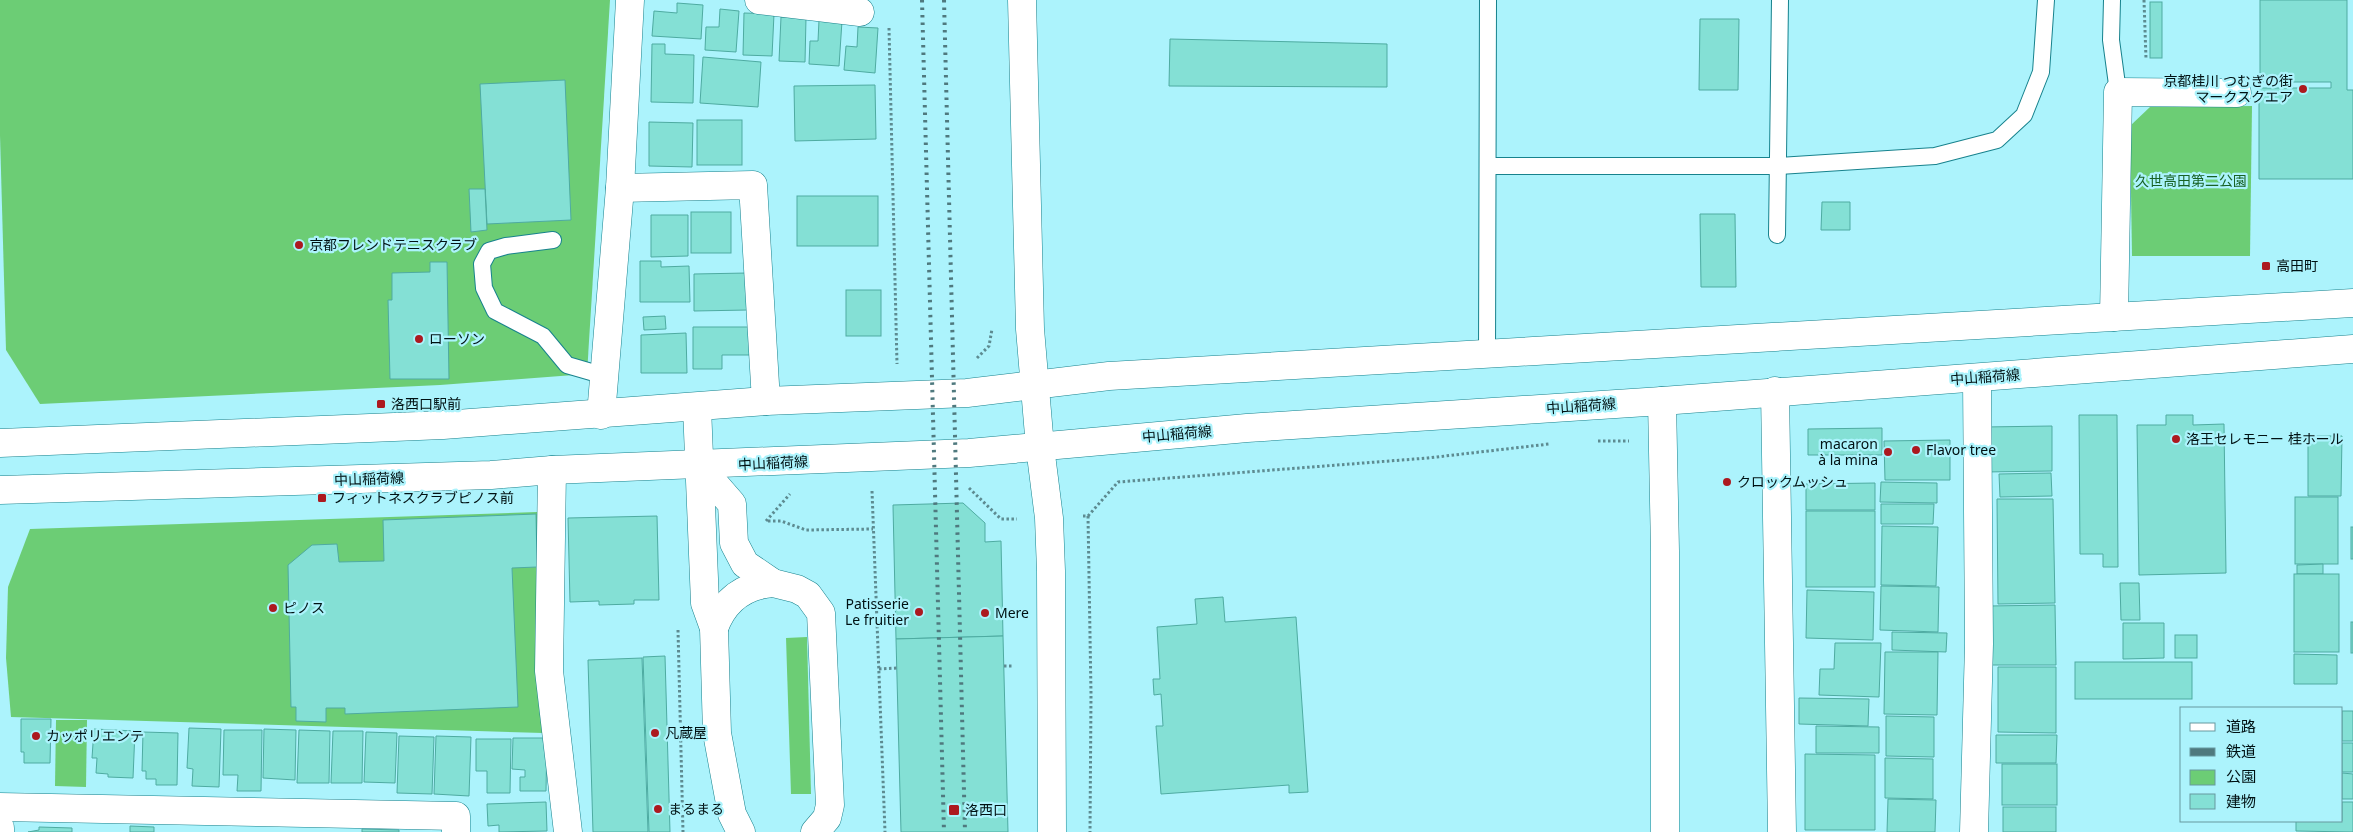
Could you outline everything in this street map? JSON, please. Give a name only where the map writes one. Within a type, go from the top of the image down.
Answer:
[{"type":"street","points":[[601,415],[620,188],[630,0]]},
{"type":"street","points":[[759,0],[860,12]]},
{"type":"street","points":[[1022,0],[1030,329],[1040,447],[1049,518],[1051,571],[1052,832]]},
{"type":"street","points":[[2114,317],[2118,92],[2237,93]]},
{"type":"street","points":[[620,188],[753,185],[766,401]]},
{"type":"street","points":[[0,443],[443,425],[601,415],[766,401],[967,393],[1109,376],[2353,303]]},
{"type":"street","name":"中山稲荷線","points":[[0,490],[481,476],[552,470],[699,466],[969,453],[1247,428],[1662,401],[2353,349]]},
{"type":"street","points":[[1974,832],[1979,644],[1978,378]]},
{"type":"street","points":[[1775,391],[1782,832]]},
{"type":"street","points":[[1662,401],[1664,440],[1665,832]]},
{"type":"street","points":[[697,407],[705,603],[714,628],[718,733],[732,814],[741,832]]},
{"type":"street","points":[[699,466],[732,504],[734,543],[745,564],[773,582],[797,589],[808,595],[821,612],[830,805],[827,818],[815,832]]},
{"type":"street","points":[[552,470],[549,671],[568,832]]},
{"type":"street","points":[[714,628],[719,614],[726,603],[749,587],[773,582]]},
{"type":"street","points":[[0,807],[456,816],[456,832]]},
{"type":"lane","points":[[1487,355],[1488,0]]},
{"type":"lane","points":[[1777,235],[1780,0]]},
{"type":"lane","points":[[1488,166],[1779,166],[1935,156],[1997,140],[2024,115],[2042,72],[2046,0]]},
{"type":"lane","points":[[2112,0],[2111,40],[2118,92]]},
{"type":"lane","points":[[553,240],[506,246],[489,251],[482,264],[484,288],[495,311],[543,336],[567,365],[604,376]]},
{"type":"path","points":[[2144,0],[2146,63]]},
{"type":"path","points":[[889,20],[897,370]]},
{"type":"path","points":[[1594,441],[1664,440]]},
{"type":"path","points":[[1090,832],[1091,694],[1088,516],[1118,482],[1428,458],[1555,443]]},
{"type":"path","points":[[960,488],[970,488],[1001,520],[1017,520]]},
{"type":"path","points":[[863,491],[882,490]]},
{"type":"path","points":[[872,491],[885,832]]},
{"type":"path","points":[[767,521],[790,494],[799,493]]},
{"type":"path","points":[[1075,516],[1088,516]]},
{"type":"path","points":[[760,521],[782,521],[806,530],[873,529]]},
{"type":"path","points":[[678,622],[683,832]]},
{"type":"path","points":[[1004,666],[1014,666]]},
{"type":"path","points":[[879,669],[897,668]]},
{"type":"green space","name":"京都フレンドテニスクラブ","points":[[0,0],[610,0],[587,374],[440,385],[40,404],[6,350],[0,135]]},
{"type":"green space","name":"久世高田第二公園","points":[[2252,106],[2250,256],[2132,256],[2130,126],[2150,107]]},
{"type":"green space","name":"ピノス","points":[[537,512],[543,733],[11,717],[6,658],[8,587],[30,529]]},
{"type":"green space","points":[[807,637],[811,794],[791,794],[786,638]]},
{"type":"green space","points":[[56,720],[87,720],[86,787],[55,786]]},
{"type":"building","name":"京都桂川 つむぎの街 マークスクエア","points":[[2260,0],[2347,0],[2347,90],[2353,90],[2353,179],[2259,179],[2259,88],[2331,88],[2331,82],[2260,82]]},
{"type":"building","points":[[2150,2],[2162,2],[2162,58],[2150,58]]},
{"type":"building","points":[[677,3],[703,5],[701,39],[652,36],[654,11],[677,13]]},
{"type":"building","points":[[720,9],[739,11],[736,52],[705,50],[706,27],[719,27]]},
{"type":"building","points":[[744,13],[774,14],[772,56],[743,55]]},
{"type":"building","points":[[781,17],[806,18],[805,62],[779,61]]},
{"type":"building","points":[[1700,19],[1739,19],[1738,90],[1699,90]]},
{"type":"building","points":[[819,20],[842,21],[839,66],[809,64],[810,41],[818,41]]},
{"type":"building","points":[[858,27],[878,28],[875,73],[844,70],[846,46],[857,47]]},
{"type":"building","points":[[1170,39],[1387,44],[1387,87],[1169,86]]},
{"type":"building","points":[[652,44],[665,44],[665,54],[694,55],[693,103],[651,102]]},
{"type":"building","points":[[703,57],[761,62],[758,107],[700,103]]},
{"type":"building","points":[[565,80],[571,220],[487,224],[480,84]]},
{"type":"building","points":[[875,85],[876,139],[795,141],[794,86]]},
{"type":"building","points":[[697,120],[742,120],[742,165],[697,165]]},
{"type":"building","points":[[649,122],[693,123],[692,167],[649,166]]},
{"type":"building","points":[[469,189],[485,189],[487,230],[471,232]]},
{"type":"building","points":[[797,196],[878,196],[878,246],[797,246]]},
{"type":"building","points":[[1822,202],[1850,202],[1850,230],[1821,230]]},
{"type":"building","points":[[691,212],[731,212],[731,253],[691,253]]},
{"type":"building","points":[[1700,214],[1735,214],[1736,287],[1701,287]]},
{"type":"building","points":[[651,215],[688,215],[688,256],[651,257]]},
{"type":"building","points":[[640,261],[661,261],[661,267],[689,266],[690,302],[640,302]]},
{"type":"building","name":"ローソン","points":[[430,262],[447,262],[449,379],[390,379],[388,300],[392,300],[392,273],[430,272]]},
{"type":"building","points":[[747,273],[748,310],[694,311],[694,274]]},
{"type":"building","points":[[846,290],[881,290],[881,336],[846,336]]},
{"type":"building","points":[[665,316],[666,329],[644,330],[643,317]]},
{"type":"building","points":[[693,327],[750,327],[750,355],[722,355],[722,369],[693,369]]},
{"type":"building","points":[[686,333],[687,373],[641,373],[641,335]]},
{"type":"building","points":[[2079,415],[2117,415],[2118,567],[2103,567],[2103,554],[2080,554]]},
{"type":"building","points":[[2166,415],[2193,415],[2193,425],[2224,424],[2226,573],[2139,575],[2137,425],[2166,425]]},
{"type":"building","points":[[2052,426],[2052,471],[1984,472],[1984,427]]},
{"type":"building","points":[[1882,428],[1882,455],[1808,455],[1808,429]]},
{"type":"building","points":[[2308,436],[2342,436],[2341,496],[2308,496]]},
{"type":"building","points":[[1950,440],[1950,480],[1885,480],[1884,441]]},
{"type":"building","points":[[2051,473],[2052,496],[2000,497],[1999,474]]},
{"type":"building","points":[[1881,482],[1937,483],[1937,503],[1880,502]]},
{"type":"building","points":[[1875,483],[1875,510],[1806,510],[1806,484]]},
{"type":"building","points":[[2295,497],[2338,497],[2338,564],[2295,564]]},
{"type":"building","points":[[1997,499],[2053,499],[2055,603],[1998,604]]},
{"type":"building","points":[[963,503],[985,523],[985,542],[1001,541],[1003,636],[896,639],[893,505]]},
{"type":"building","points":[[1881,504],[1934,504],[1933,524],[1881,524]]},
{"type":"building","points":[[1806,511],[1875,511],[1875,587],[1806,587]]},
{"type":"building","points":[[536,514],[537,567],[512,568],[518,707],[345,714],[345,708],[326,708],[326,722],[296,721],[296,707],[291,707],[288,565],[312,545],[337,544],[339,562],[384,561],[383,520]]},
{"type":"building","points":[[657,516],[659,600],[634,600],[634,604],[599,605],[599,601],[570,602],[568,518]]},
{"type":"building","points":[[1882,526],[1938,527],[1936,586],[1881,585]]},
{"type":"building","points":[[2351,527],[2353,527],[2353,559],[2351,559]]},
{"type":"building","points":[[2323,564],[2323,574],[2297,574],[2297,565]]},
{"type":"building","points":[[2294,574],[2339,574],[2339,652],[2294,652]]},
{"type":"building","points":[[2120,583],[2139,583],[2140,620],[2121,620]]},
{"type":"building","points":[[1881,586],[1939,587],[1938,632],[1880,630]]},
{"type":"building","points":[[1807,590],[1874,592],[1873,640],[1806,638]]},
{"type":"building","points":[[1223,597],[1225,622],[1296,617],[1308,792],[1289,793],[1289,785],[1161,794],[1156,726],[1163,726],[1161,694],[1154,695],[1153,679],[1160,679],[1157,627],[1197,624],[1195,599]]},
{"type":"building","points":[[2055,605],[2056,665],[1989,665],[1989,606]]},
{"type":"building","points":[[2351,622],[2353,622],[2353,653],[2351,653]]},
{"type":"building","points":[[2123,623],[2164,623],[2164,658],[2123,659]]},
{"type":"building","points":[[1892,632],[1947,633],[1946,652],[1892,650]]},
{"type":"building","points":[[2175,635],[2197,635],[2197,658],[2175,658]]},
{"type":"building","points":[[1003,636],[1008,832],[901,832],[896,639]]},
{"type":"building","points":[[1835,643],[1881,643],[1879,697],[1819,695],[1820,669],[1834,669]]},
{"type":"building","points":[[1885,652],[1938,652],[1937,715],[1884,714]]},
{"type":"building","points":[[2294,654],[2337,655],[2337,684],[2294,684]]},
{"type":"building","points":[[665,656],[670,832],[649,832],[643,657]]},
{"type":"building","points":[[642,658],[648,832],[593,832],[588,660]]},
{"type":"building","points":[[2075,662],[2192,662],[2192,699],[2075,699]]},
{"type":"building","points":[[1998,667],[2056,667],[2056,733],[1998,732]]},
{"type":"building","points":[[1799,698],[1869,699],[1868,726],[1799,724]]},
{"type":"building","points":[[2343,711],[2353,711],[2353,741],[2343,741]]},
{"type":"building","points":[[1886,716],[1934,717],[1934,757],[1886,756]]},
{"type":"building","name":"カッポリエンテ","points":[[21,719],[51,719],[50,763],[24,763],[24,752],[21,752]]},
{"type":"building","points":[[1816,726],[1879,727],[1879,753],[1816,753]]},
{"type":"building","points":[[189,728],[221,729],[219,787],[192,786],[193,769],[187,768]]},
{"type":"building","points":[[94,729],[135,731],[133,778],[108,777],[108,774],[96,773],[97,758],[92,758]]},
{"type":"building","points":[[264,729],[296,730],[295,780],[263,778]]},
{"type":"building","points":[[224,730],[262,730],[261,791],[237,791],[238,775],[223,775]]},
{"type":"building","points":[[299,730],[330,731],[329,783],[297,783]]},
{"type":"building","points":[[333,731],[363,731],[362,783],[331,783]]},
{"type":"building","points":[[143,732],[178,733],[177,785],[156,785],[156,779],[146,779],[146,771],[142,771]]},
{"type":"building","points":[[366,732],[397,733],[395,783],[364,782]]},
{"type":"building","points":[[1996,735],[2057,735],[2056,763],[1996,763]]},
{"type":"building","points":[[399,736],[434,737],[432,794],[397,793]]},
{"type":"building","points":[[436,736],[471,737],[469,796],[434,794]]},
{"type":"building","points":[[513,738],[547,738],[546,791],[520,791],[520,777],[525,777],[525,770],[512,769]]},
{"type":"building","points":[[476,739],[511,739],[510,793],[487,793],[487,771],[476,771]]},
{"type":"building","points":[[2343,743],[2353,743],[2353,772],[2343,772]]},
{"type":"building","points":[[1805,754],[1875,755],[1875,830],[1805,830]]},
{"type":"building","points":[[1885,758],[1933,759],[1933,799],[1885,798]]},
{"type":"building","points":[[2002,764],[2057,764],[2057,805],[2002,805]]},
{"type":"building","points":[[2343,773],[2353,774],[2353,799],[2343,799]]},
{"type":"building","points":[[1888,799],[1936,800],[1935,832],[1887,832]]},
{"type":"building","points":[[546,802],[547,831],[499,832],[499,825],[488,826],[487,804]]},
{"type":"building","points":[[2343,802],[2353,802],[2353,832],[2296,831],[2296,822],[2343,822]]},
{"type":"building","points":[[2003,807],[2056,807],[2056,832],[2003,832]]},
{"type":"building","points":[[130,826],[154,827],[154,832],[130,832]]},
{"type":"building","points":[[39,827],[72,828],[72,832],[28,832],[39,830]]},
{"type":"building","points":[[362,829],[399,830],[399,832],[362,832]]},
{"type":"railway","points":[[922,0],[944,832]]},
{"type":"railway","points":[[944,0],[965,832]]},
{"type":"place","name":"京都桂川 つむぎの街 マークスクエア","points":[[2303,89]]},
{"type":"place","name":"京都フレンドテニスクラブ","points":[[299,245]]},
{"type":"place","name":"高田町","points":[[2266,266]]},
{"type":"place","name":"ローソン","points":[[419,339]]},
{"type":"place","name":"洛西口駅前","points":[[381,404]]},
{"type":"place","name":"洛王セレモニー 桂ホール","points":[[2176,439]]},
{"type":"place","name":"Flavor tree","points":[[1916,450]]},
{"type":"place","name":"macaron à la mina","points":[[1888,452]]},
{"type":"place","name":"クロックムッシュ","points":[[1727,482]]},
{"type":"place","name":"フィットネスクラブピノス前","points":[[322,498]]},
{"type":"place","name":"ピノス","points":[[273,608]]},
{"type":"place","name":"Patisserie Le fruitier","points":[[919,612]]},
{"type":"place","name":"Mere","points":[[985,613]]},
{"type":"place","name":"凡蔵屋","points":[[655,733]]},
{"type":"place","name":"カッポリエンテ","points":[[36,736]]},
{"type":"place","name":"まるまる","points":[[658,809]]},
{"type":"place","name":"洛西口","points":[[954,810]]}]
